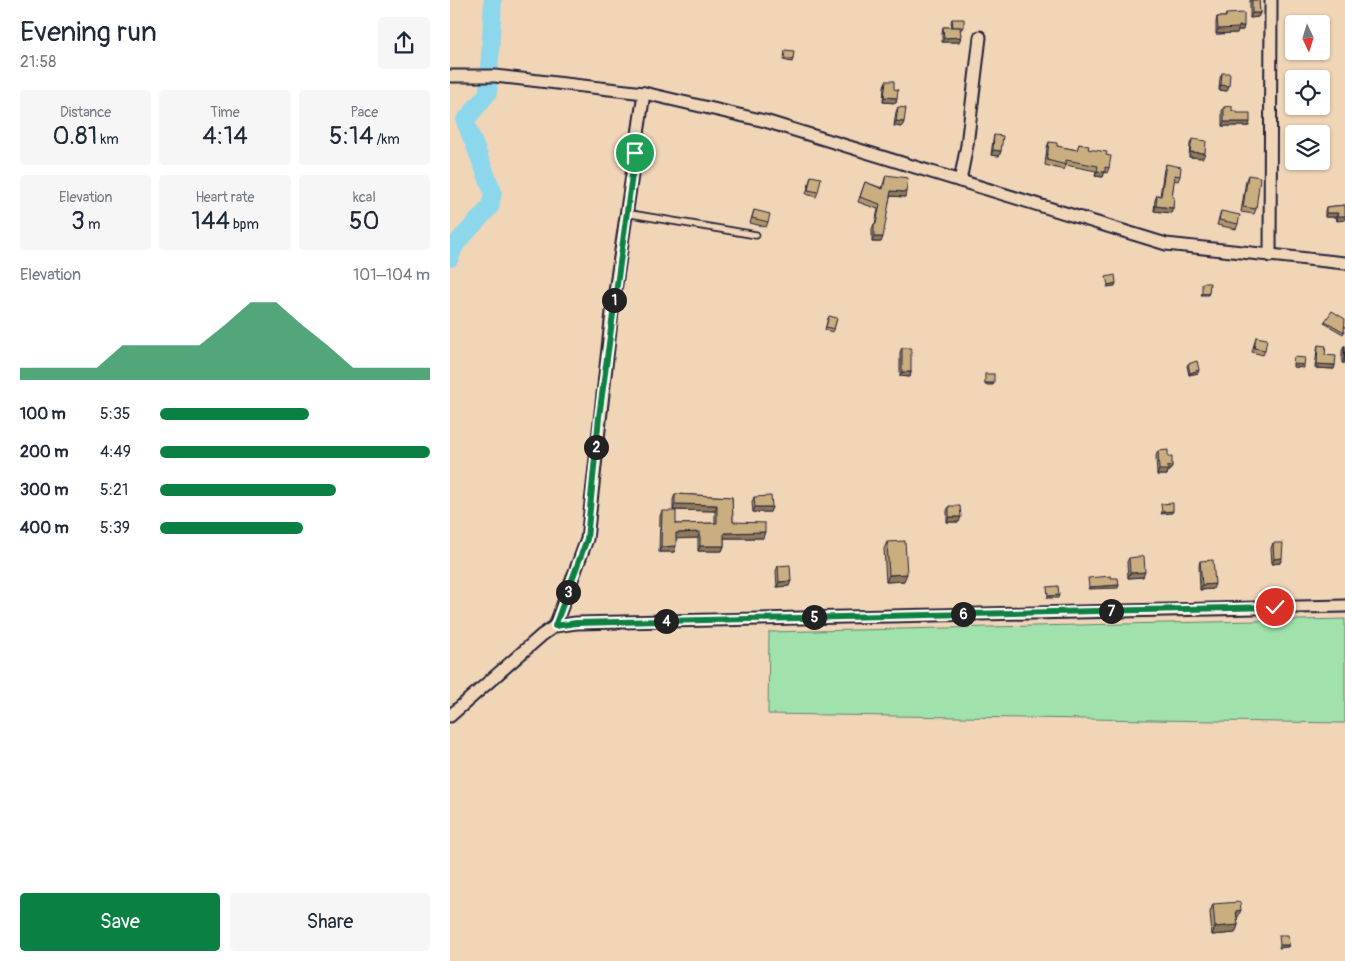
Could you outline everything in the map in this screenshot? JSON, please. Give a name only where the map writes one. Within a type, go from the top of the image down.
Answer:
[{"type":"street","points":[[1270,256],[1271,0]]},
{"type":"street","points":[[960,181],[967,145],[980,37]]},
{"type":"street","points":[[450,76],[495,76],[644,93],[765,120],[1166,244],[1345,263]]},
{"type":"street","points":[[450,716],[555,626],[587,539],[599,417],[625,213],[644,93]]},
{"type":"street","points":[[555,626],[576,623],[1345,606]]},
{"type":"lane","points":[[625,213],[756,235]]},
{"type":"green space","points":[[1345,619],[1345,723],[768,714],[769,632]]},
{"type":"building","points":[[1252,0],[1259,0],[1260,13],[1252,13]]},
{"type":"building","points":[[1244,13],[1244,26],[1218,29],[1217,17],[1226,17],[1226,14]]},
{"type":"building","points":[[952,19],[964,19],[964,27],[953,27]]},
{"type":"building","points":[[943,27],[960,27],[961,37],[944,38]]},
{"type":"building","points":[[785,50],[794,51],[793,59],[784,58]]},
{"type":"building","points":[[1222,73],[1230,73],[1229,86],[1221,85]]},
{"type":"building","points":[[886,81],[894,81],[894,89],[898,90],[897,98],[884,97]]},
{"type":"building","points":[[1232,106],[1232,111],[1237,111],[1237,113],[1250,113],[1250,122],[1224,122],[1224,107]]},
{"type":"building","points":[[898,107],[906,108],[904,122],[896,121]]},
{"type":"building","points":[[994,135],[1003,136],[1001,151],[993,150]]},
{"type":"building","points":[[1192,139],[1206,141],[1205,153],[1190,152]]},
{"type":"building","points":[[1049,142],[1057,143],[1057,146],[1077,150],[1079,144],[1089,146],[1088,149],[1107,152],[1106,155],[1111,156],[1109,168],[1105,167],[1105,172],[1097,171],[1098,166],[1066,160],[1066,165],[1047,160]]},
{"type":"building","points":[[1166,164],[1181,167],[1180,176],[1175,175],[1172,197],[1174,197],[1173,208],[1156,206],[1157,195],[1161,196]]},
{"type":"building","points":[[886,175],[908,178],[906,192],[891,191],[883,237],[874,237],[874,224],[876,224],[880,204],[860,197],[865,182],[883,189]]},
{"type":"building","points":[[1248,175],[1260,177],[1256,209],[1243,207]]},
{"type":"building","points":[[811,176],[821,178],[818,192],[808,190]]},
{"type":"building","points":[[1345,205],[1345,216],[1338,216],[1338,213],[1326,213],[1326,207]]},
{"type":"building","points":[[754,210],[770,214],[768,222],[752,218]]},
{"type":"building","points":[[1221,211],[1240,215],[1238,224],[1219,220]]},
{"type":"building","points":[[1115,275],[1116,283],[1108,285],[1106,277]]},
{"type":"building","points":[[1202,283],[1210,283],[1209,293],[1202,293]]},
{"type":"building","points":[[1332,311],[1345,319],[1344,332],[1325,321]]},
{"type":"building","points":[[829,316],[837,318],[834,329],[826,327]]},
{"type":"building","points":[[1256,337],[1267,339],[1265,350],[1254,348]]},
{"type":"building","points":[[1318,345],[1326,346],[1325,355],[1336,356],[1335,365],[1317,364]]},
{"type":"building","points":[[902,348],[911,348],[911,372],[902,372]]},
{"type":"building","points":[[1294,357],[1305,358],[1304,365],[1293,364]]},
{"type":"building","points":[[1197,361],[1199,370],[1190,373],[1188,364]]},
{"type":"building","points":[[985,374],[994,374],[994,383],[985,383]]},
{"type":"building","points":[[1168,450],[1168,457],[1172,457],[1172,466],[1168,466],[1168,470],[1159,470],[1158,451]]},
{"type":"building","points":[[675,494],[732,497],[733,522],[765,523],[765,532],[724,533],[724,546],[700,546],[700,532],[676,533],[676,546],[661,547],[662,511],[676,511],[676,524],[717,523],[717,505],[675,504]]},
{"type":"building","points":[[771,496],[772,507],[755,507],[754,497]]},
{"type":"building","points":[[1173,503],[1173,511],[1162,512],[1161,504]]},
{"type":"building","points":[[949,506],[960,506],[961,517],[949,517]]},
{"type":"building","points":[[905,541],[907,574],[889,575],[887,542]]},
{"type":"building","points":[[1273,543],[1283,543],[1282,558],[1274,559]]},
{"type":"building","points":[[1144,556],[1145,572],[1130,573],[1129,558]]},
{"type":"building","points":[[1213,560],[1215,584],[1202,585],[1200,561]]},
{"type":"building","points":[[790,565],[791,581],[779,582],[778,566]]},
{"type":"building","points":[[1111,576],[1111,578],[1118,578],[1119,585],[1089,587],[1088,578]]},
{"type":"building","points":[[1058,586],[1059,595],[1048,596],[1047,587]]},
{"type":"building","points":[[1240,902],[1241,910],[1236,911],[1238,925],[1215,927],[1213,904]]},
{"type":"building","points":[[1279,935],[1288,935],[1289,945],[1280,945]]},
{"type":"waterway","points":[[450,258],[455,245],[490,207],[493,192],[465,121],[488,93],[493,0]]},
{"type":"route","points":[[635,153],[612,312],[587,539],[555,626],[576,623],[1275,607]]}]
